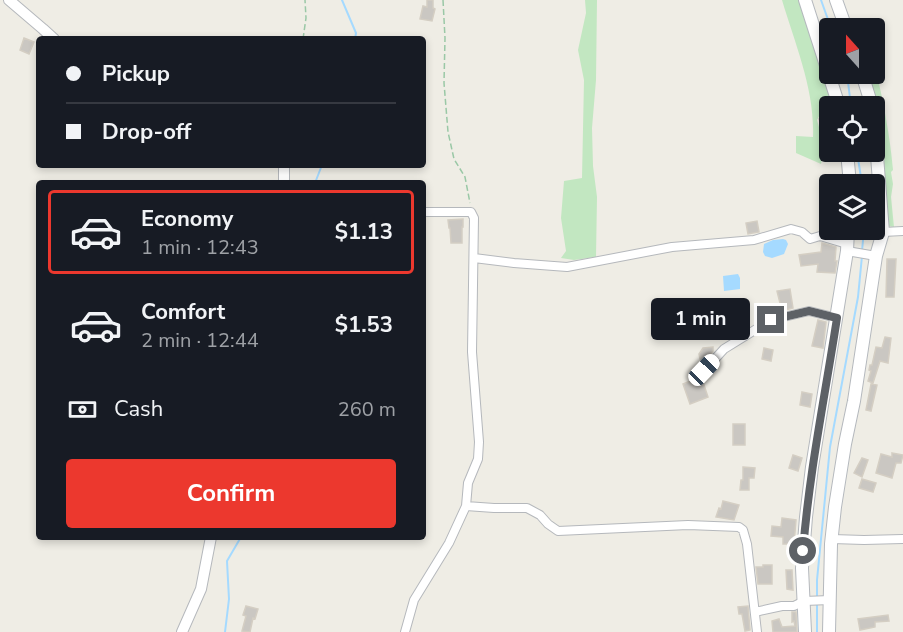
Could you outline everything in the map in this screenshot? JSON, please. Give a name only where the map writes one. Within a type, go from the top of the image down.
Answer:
[{"type":"main road","points":[[805,0],[836,96]]},
{"type":"main road","points":[[836,0],[842,18]]},
{"type":"main road","points":[[805,632],[802,568],[806,517],[847,240]]},
{"type":"main road","points":[[829,632],[832,539],[837,489],[854,401],[876,256],[881,240]]},
{"type":"street","points":[[9,0],[51,36]]},
{"type":"street","points":[[405,632],[414,600],[449,543],[466,506],[468,483],[478,459],[479,442],[472,352],[474,218],[471,212],[426,212]]},
{"type":"street","points":[[474,258],[567,267],[672,247],[754,240],[790,229],[802,232],[810,239],[820,236],[847,248],[876,256]]},
{"type":"street","points":[[885,232],[903,231]]},
{"type":"street","points":[[702,373],[724,349],[771,320],[809,311],[837,318]]},
{"type":"street","points":[[466,506],[527,508],[540,515],[558,531],[688,525],[740,527],[747,544],[757,632]]},
{"type":"street","points":[[832,539],[903,539]]},
{"type":"street","points":[[182,632],[201,589],[210,540]]},
{"type":"street","points":[[755,612],[794,606],[804,601],[830,600]]},
{"type":"path","points":[[303,36],[306,0]]},
{"type":"path","points":[[443,0],[444,83],[448,132],[454,159],[465,177],[474,218]]},
{"type":"green space","points":[[585,0],[597,0],[596,80],[592,128],[597,197],[596,257],[574,260],[561,258],[566,251],[561,218],[564,181],[582,178],[584,80],[578,50],[586,13]]},
{"type":"green space","points":[[782,0],[802,0],[819,52],[819,84],[829,84],[832,92],[830,96],[819,96],[817,120],[819,162],[821,164],[796,153],[796,136],[813,137],[811,102],[803,67]]},
{"type":"green space","points":[[870,84],[879,84],[881,96],[874,96]]},
{"type":"green space","points":[[885,113],[892,157],[891,197],[894,227],[885,225]]},
{"type":"water","points":[[783,239],[788,244],[784,254],[772,258],[765,256],[764,244]]},
{"type":"water","points":[[738,274],[740,289],[724,291],[723,276]]},
{"type":"building","points":[[427,0],[433,0],[435,9],[432,21],[420,19],[423,6],[427,7]]},
{"type":"building","points":[[24,38],[34,42],[29,54],[20,50]]},
{"type":"building","points":[[463,219],[462,243],[451,243],[448,220]]},
{"type":"building","points":[[757,221],[759,232],[748,234],[746,223]]},
{"type":"building","points":[[822,243],[836,247],[835,273],[817,272],[818,264],[801,266],[799,255],[821,252]]},
{"type":"building","points":[[887,259],[896,259],[894,297],[886,297]]},
{"type":"building","points":[[790,289],[793,308],[782,311],[777,291]]},
{"type":"building","points":[[818,320],[826,322],[823,348],[812,346]]},
{"type":"building","points":[[885,337],[891,338],[888,363],[880,361],[873,383],[868,381],[870,365],[872,365],[876,347],[882,348]]},
{"type":"building","points":[[713,347],[713,351],[703,362],[699,354],[703,348]]},
{"type":"building","points":[[764,348],[773,350],[771,361],[762,359]]},
{"type":"building","points":[[698,378],[702,379],[708,397],[690,404],[683,384]]},
{"type":"building","points":[[871,384],[877,385],[871,411],[866,410]]},
{"type":"building","points":[[802,392],[812,394],[810,407],[800,405]]},
{"type":"building","points":[[733,424],[745,424],[745,445],[733,445]]},
{"type":"building","points":[[892,453],[903,455],[901,463],[896,463],[892,478],[876,473],[881,454],[892,457]]},
{"type":"building","points":[[793,455],[802,458],[798,471],[789,468]]},
{"type":"building","points":[[862,458],[868,460],[862,477],[854,473]]},
{"type":"building","points":[[743,467],[755,468],[754,478],[749,478],[749,490],[740,490]]},
{"type":"building","points":[[862,479],[876,483],[873,492],[859,488]]},
{"type":"building","points":[[723,501],[739,505],[734,520],[716,517]]},
{"type":"building","points":[[782,518],[796,520],[794,544],[783,544],[783,537],[771,536],[772,526],[781,527]]},
{"type":"building","points":[[763,565],[772,565],[772,584],[758,584],[756,567],[763,567]]},
{"type":"building","points":[[786,570],[792,570],[793,590],[787,589]]},
{"type":"building","points":[[246,606],[258,609],[250,632],[242,631]]},
{"type":"building","points":[[748,606],[750,630],[745,631],[742,614],[739,614],[738,607]]},
{"type":"building","points":[[792,612],[796,612],[797,632],[773,632],[772,621],[779,619],[782,627],[795,626],[794,621],[792,622]]},
{"type":"building","points":[[888,615],[889,621],[875,622],[875,627],[860,630],[858,619]]},
{"type":"waterway","points":[[342,0],[356,36]]},
{"type":"waterway","points":[[821,0],[827,18]]},
{"type":"waterway","points":[[848,84],[850,96]]},
{"type":"waterway","points":[[859,162],[860,174]]},
{"type":"waterway","points":[[316,180],[321,168]]},
{"type":"waterway","points":[[862,251],[863,240]]},
{"type":"waterway","points":[[817,598],[830,447],[858,297],[862,256]]},
{"type":"waterway","points":[[225,632],[229,599],[227,561],[239,540]]},
{"type":"waterway","points":[[817,604],[817,632]]},
{"type":"route","points":[[771,320],[809,311],[837,318],[812,468],[803,551]]}]
